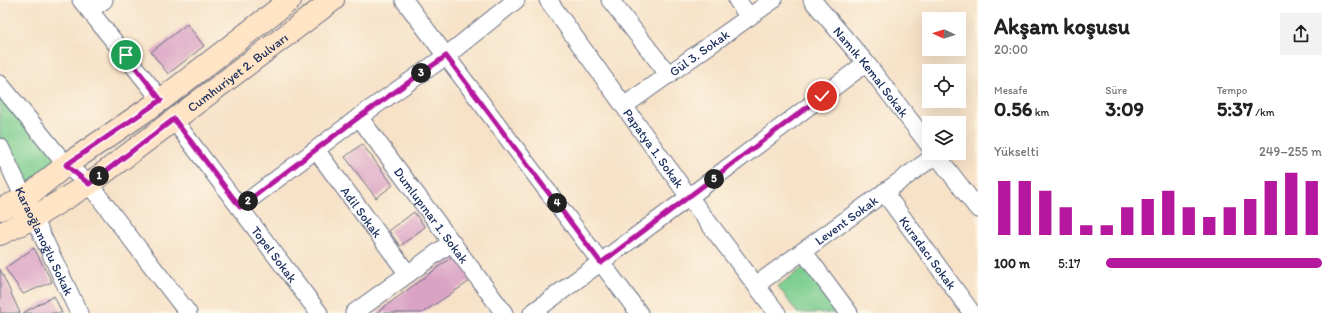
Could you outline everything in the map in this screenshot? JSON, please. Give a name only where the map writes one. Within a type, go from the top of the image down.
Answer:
[{"type":"main road","name":"Cumhuriyet 2. Bulvarı","points":[[0,234],[28,208],[66,165],[161,100],[290,0]]},
{"type":"main road","name":"Cumhuriyet 2. Bulvarı","points":[[0,209],[28,208],[89,184],[333,0]]},
{"type":"street","points":[[104,0],[86,5],[161,100]]},
{"type":"street","points":[[404,0],[639,313]]},
{"type":"street","points":[[240,207],[359,117],[446,56],[516,0]]},
{"type":"street","name":"Papatya 1. Sokak","points":[[548,0],[689,197],[777,313]]},
{"type":"street","points":[[610,0],[669,74]]},
{"type":"street","points":[[737,0],[750,17]]},
{"type":"street","name":"Gül 3. Sokak","points":[[624,106],[773,0]]},
{"type":"street","name":"Namık Kemal Sokak","points":[[812,0],[866,63],[922,137]]},
{"type":"street","points":[[532,313],[601,263],[866,63]]},
{"type":"street","points":[[0,84],[66,165],[89,184],[188,313]]},
{"type":"street","name":"Dumlupınar 1. Sokak","points":[[359,117],[504,313]]},
{"type":"street","name":"Topel Sokak","points":[[174,119],[319,313]]},
{"type":"street","name":"Karaoğlanoğlu Sokak","points":[[0,147],[79,313]]},
{"type":"street","name":"Adil Sokak","points":[[316,150],[408,274]]},
{"type":"street","name":"Levent Sokak","points":[[756,286],[884,192],[922,160]]},
{"type":"street","name":"Namık Kemal Sokak","points":[[940,160],[978,209]]},
{"type":"street","name":"Kuradacı Sokak","points":[[884,192],[970,312]]},
{"type":"street","points":[[354,313],[452,242]]},
{"type":"street","points":[[803,250],[849,313]]},
{"type":"green space","points":[[0,84],[66,165],[24,199],[0,147]]},
{"type":"green space","points":[[808,264],[843,313],[797,313],[778,286]]},
{"type":"building","points":[[187,24],[204,46],[168,74],[151,52]]},
{"type":"building","points":[[362,144],[393,185],[376,198],[345,157]]},
{"type":"building","points":[[414,212],[425,227],[400,246],[389,231]]},
{"type":"building","points":[[34,248],[52,282],[23,294],[5,268]]},
{"type":"building","points":[[456,254],[473,279],[422,313],[376,313]]},
{"type":"building","points":[[0,269],[20,313],[0,313]]},
{"type":"building","points":[[54,296],[62,313],[23,313]]},
{"type":"route","points":[[126,55],[161,100],[66,165],[89,184],[174,119],[240,207],[359,117],[446,56],[601,263],[822,96]]}]
